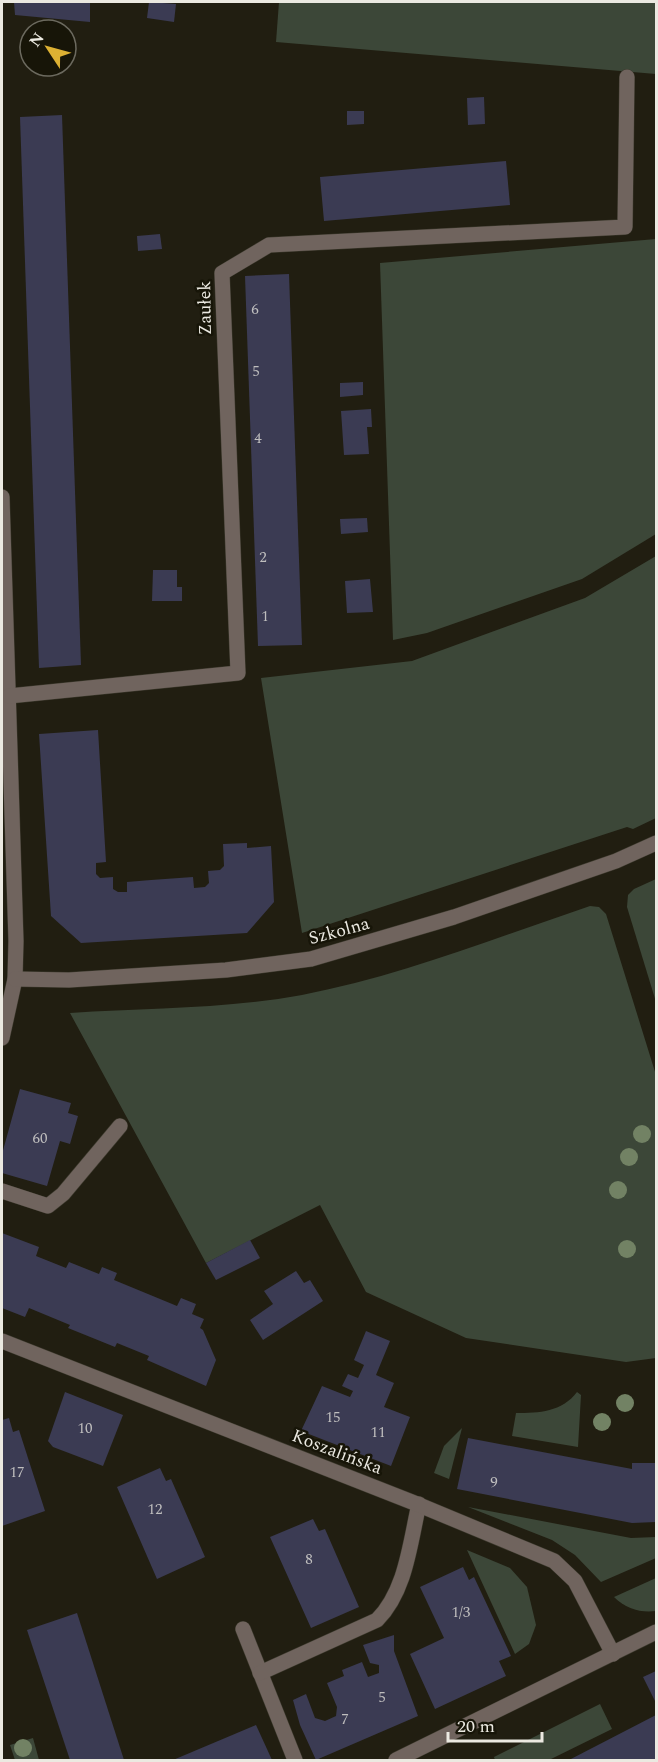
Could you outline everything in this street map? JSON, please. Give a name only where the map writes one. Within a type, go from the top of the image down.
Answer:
[{"type":"street","name":"Zaułek","points":[[5,696],[238,673],[222,273],[268,245],[625,227],[627,77]]},
{"type":"street","points":[[2,497],[5,696],[16,920],[15,979],[2,1038]]},
{"type":"street","name":"Szkolna","points":[[15,979],[69,980],[226,970],[311,959],[454,917],[616,861],[657,843]]},
{"type":"street","points":[[2,1191],[48,1206],[63,1194],[120,1126]]},
{"type":"street","name":"Koszalińska","points":[[2,1341],[419,1504],[554,1561],[575,1581],[613,1654]]},
{"type":"street","points":[[260,1673],[377,1620],[386,1611],[400,1581],[419,1504]]},
{"type":"street","points":[[243,1629],[295,1761]]},
{"type":"street","points":[[396,1761],[657,1632]]},
{"type":"green space","points":[[279,2],[656,2],[656,74],[276,42]]},
{"type":"green space","points":[[656,239],[656,534],[582,579],[427,633],[393,640],[380,263]]},
{"type":"green space","points":[[656,556],[656,818],[633,829],[627,827],[302,933],[261,678],[412,661],[585,598]]},
{"type":"green space","points":[[656,879],[656,1002],[627,907],[628,895],[634,889]]},
{"type":"green space","points":[[590,906],[599,907],[606,914],[656,1075],[656,1358],[626,1362],[466,1338],[366,1292],[320,1205],[206,1263],[70,1013],[216,1006],[302,995],[412,967]]},
{"type":"green space","points":[[577,1392],[581,1395],[578,1447],[512,1436],[516,1413],[550,1410],[564,1404]]},
{"type":"green space","points":[[462,1428],[449,1479],[434,1473],[444,1446]]},
{"type":"green space","points":[[468,1507],[631,1538],[656,1537],[656,1558],[601,1582],[575,1555],[552,1540]]},
{"type":"green space","points":[[467,1550],[510,1568],[527,1587],[536,1625],[529,1644],[515,1654]]},
{"type":"green space","points":[[656,1578],[656,1611],[634,1609],[614,1597]]},
{"type":"green space","points":[[600,1704],[612,1729],[549,1760],[495,1760],[494,1757]]},
{"type":"green space","points":[[33,1738],[39,1760],[15,1760],[10,1745]]},
{"type":"building","points":[[14,2],[90,2],[90,22],[78,21],[78,18],[15,15]]},
{"type":"building","points":[[149,2],[176,4],[174,22],[147,18]]},
{"type":"building","points":[[484,97],[485,124],[468,125],[467,98]]},
{"type":"building","points":[[347,111],[364,111],[364,124],[347,125]]},
{"type":"building","points":[[62,115],[81,665],[39,668],[20,117]]},
{"type":"building","points":[[506,161],[510,205],[324,221],[320,177]]},
{"type":"building","points":[[160,234],[162,249],[138,251],[137,236]]},
{"type":"building","points":[[289,274],[302,645],[258,646],[245,276]]},
{"type":"building","points":[[363,382],[363,395],[340,397],[340,383]]},
{"type":"building","points":[[371,409],[372,427],[367,427],[369,454],[344,455],[341,411]]},
{"type":"building","points":[[367,518],[368,532],[341,534],[340,519]]},
{"type":"building","points":[[153,570],[177,570],[177,587],[182,587],[182,601],[152,601]]},
{"type":"building","points":[[370,579],[373,612],[347,613],[345,581]]},
{"type":"building","points":[[98,730],[106,862],[96,863],[96,874],[100,878],[113,877],[113,889],[118,892],[127,892],[127,882],[193,877],[194,888],[205,887],[209,883],[208,871],[220,870],[224,866],[223,844],[247,843],[247,848],[271,846],[274,902],[247,933],[81,943],[51,916],[39,734]]},
{"type":"building","points":[[20,1089],[71,1103],[68,1113],[78,1116],[70,1144],[60,1141],[47,1186],[2,1173],[2,1154]]},
{"type":"building","points":[[2,1233],[39,1247],[36,1256],[66,1268],[69,1262],[99,1274],[102,1267],[117,1273],[114,1280],[177,1306],[181,1298],[196,1304],[192,1314],[204,1319],[200,1328],[216,1360],[206,1386],[147,1360],[149,1356],[117,1343],[115,1347],[68,1328],[70,1325],[29,1308],[25,1317],[2,1308]]},
{"type":"building","points":[[250,1240],[260,1258],[216,1280],[206,1263]]},
{"type":"building","points":[[296,1271],[304,1283],[310,1280],[323,1301],[263,1340],[250,1320],[273,1304],[264,1291]]},
{"type":"building","points":[[366,1331],[390,1341],[376,1375],[394,1383],[384,1407],[410,1417],[391,1466],[301,1431],[322,1386],[350,1397],[353,1391],[342,1386],[348,1374],[358,1378],[364,1365],[354,1360]]},
{"type":"building","points":[[65,1392],[123,1415],[103,1466],[53,1447],[48,1441]]},
{"type":"building","points":[[9,1418],[13,1432],[19,1430],[45,1511],[2,1526],[2,1420]]},
{"type":"building","points":[[468,1438],[632,1469],[632,1463],[656,1463],[656,1522],[632,1523],[457,1489]]},
{"type":"building","points":[[160,1468],[166,1481],[171,1479],[205,1557],[157,1579],[117,1487]]},
{"type":"building","points":[[313,1519],[319,1531],[325,1529],[359,1607],[311,1628],[270,1537]]},
{"type":"building","points":[[463,1567],[469,1580],[474,1577],[511,1656],[499,1661],[506,1676],[435,1709],[410,1654],[444,1638],[420,1587]]},
{"type":"building","points":[[77,1613],[124,1760],[70,1760],[27,1630]]},
{"type":"building","points":[[394,1635],[394,1651],[418,1716],[316,1760],[300,1725],[293,1700],[306,1694],[315,1718],[325,1721],[336,1716],[337,1707],[327,1683],[344,1676],[342,1670],[362,1662],[368,1677],[379,1673],[379,1665],[370,1663],[363,1645]]},
{"type":"building","points":[[656,1671],[656,1703],[643,1677]]},
{"type":"building","points":[[656,1715],[656,1760],[569,1760]]},
{"type":"building","points":[[256,1725],[272,1760],[173,1760]]}]
